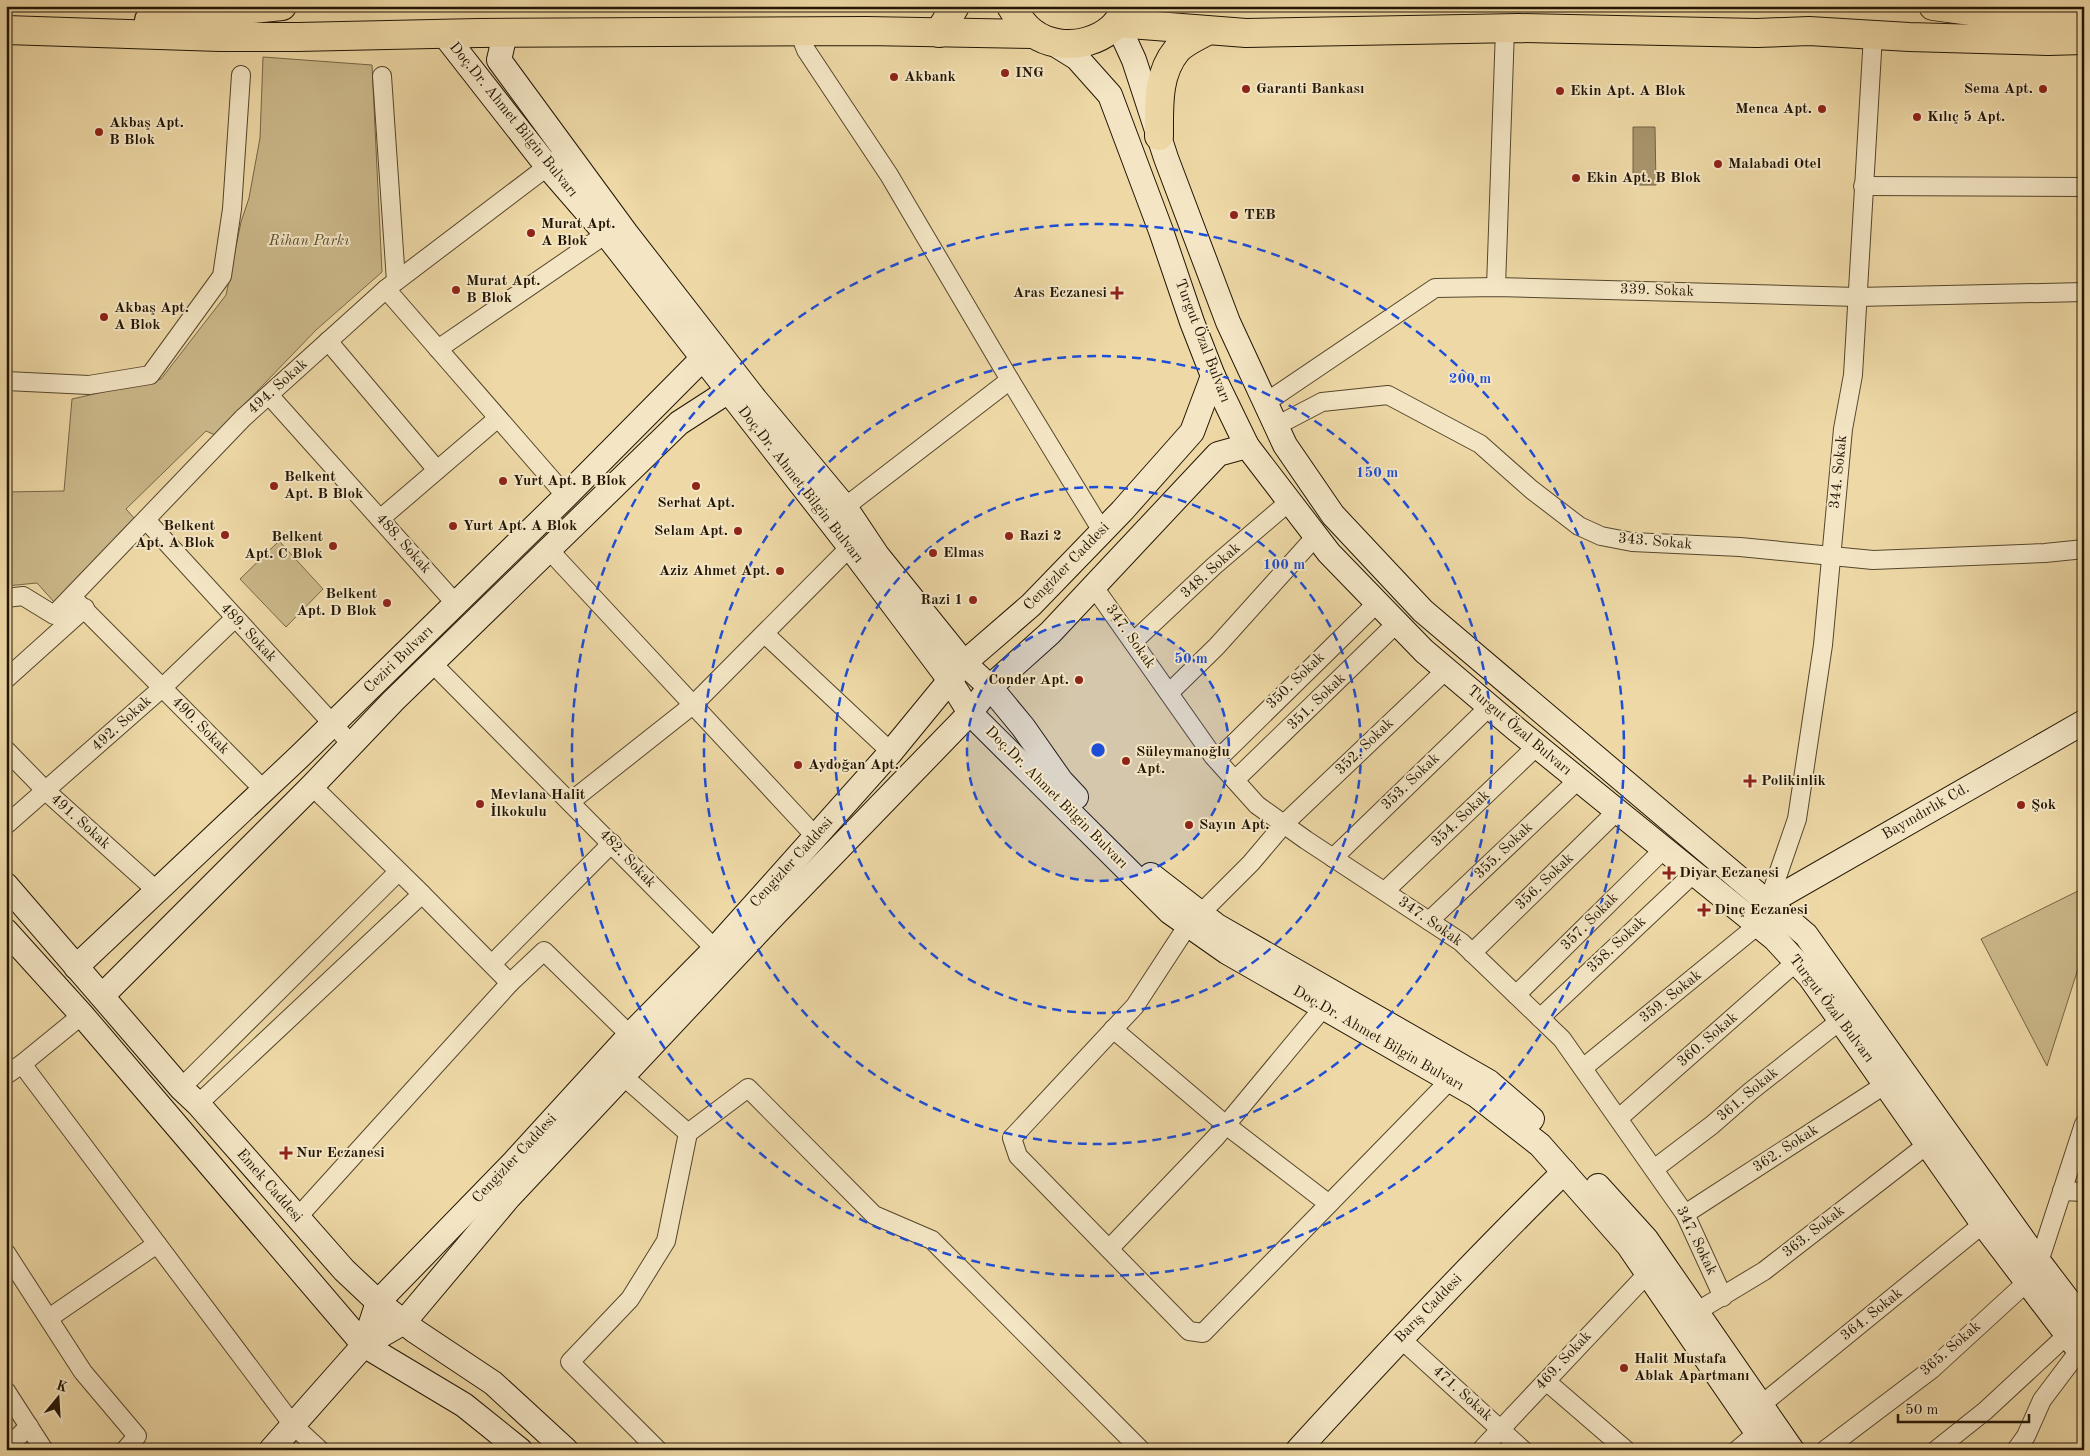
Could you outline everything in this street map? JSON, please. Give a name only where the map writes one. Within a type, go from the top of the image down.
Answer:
[{"type":"main road","points":[[51,30],[282,6]]},
{"type":"main road","points":[[939,33],[955,6]]},
{"type":"main road","points":[[1011,6],[1021,22],[1043,38]]},
{"type":"main road","points":[[1175,6],[1184,21],[1207,31]]},
{"type":"main road","points":[[1932,6],[2084,26]]},
{"type":"main road","points":[[6,30],[229,37],[443,33],[939,33],[1043,38],[1074,44],[1090,41],[1105,34],[1122,14],[1207,31],[1246,33],[1505,29],[1809,31],[2048,41],[2084,40]]},
{"type":"main road","name":"Turgut Özal Bulvarı","points":[[1122,14],[1134,60],[1160,136],[1228,322],[1285,445],[1334,515],[1423,611],[1806,935],[2078,1341]]},
{"type":"main road","points":[[1160,136],[1159,94],[1166,68],[1178,49],[1207,31]]},
{"type":"main road","name":"Doç.Dr. Ahmet Bilgin Bulvarı","points":[[443,33],[547,166],[710,355]]},
{"type":"main road","name":"Doç.Dr. Ahmet Bilgin Bulvarı","points":[[505,34],[499,60],[626,233],[710,355],[850,547],[956,671],[990,687],[1023,726],[1061,781],[1143,869],[1227,952],[1476,1094],[1540,1145],[1628,1245],[1763,1441]]},
{"type":"main road","name":"Turgut Özal Bulvarı","points":[[1043,38],[1077,58],[1110,95],[1212,376],[1247,446],[1329,553],[1446,670],[1578,780],[1775,939],[1810,977],[1983,1224],[2033,1272]]},
{"type":"main road","name":"Ceziri Bulvarı","points":[[76,967],[334,723],[710,355]]},
{"type":"main road","name":"Cengizler Caddesi","points":[[364,1345],[378,1302],[514,1162],[630,1035],[715,948],[891,752],[956,671],[1031,605],[1122,512],[1192,432],[1212,376]]},
{"type":"main road","name":"Doç.Dr. Ahmet Bilgin Bulvarı","points":[[736,389],[845,507],[956,671],[970,713],[1170,912],[1217,926],[1489,1082],[1556,1140],[1640,1232],[1792,1450]]},
{"type":"main road","name":"Ceziri Bulvarı","points":[[102,996],[432,663],[679,424],[736,389]]},
{"type":"main road","name":"Cengizler Caddesi","points":[[271,1450],[364,1345],[404,1322],[509,1197],[775,914],[970,713],[990,687],[1050,632],[1218,454],[1247,446]]},
{"type":"main road","name":"Bayındırlık Cd.","points":[[1768,903],[2084,722]]},
{"type":"main road","name":"Emek Caddesi","points":[[6,885],[181,1088],[198,1104],[344,1270],[378,1302],[415,1332],[493,1383],[566,1450]]},
{"type":"main road","points":[[6,931],[82,1015],[364,1345],[464,1405],[520,1450]]},
{"type":"main road","name":"Barış Caddesi","points":[[1298,1450],[1400,1338],[1564,1172]]},
{"type":"street","points":[[1496,287],[1505,29]]},
{"type":"street","points":[[799,32],[806,50],[889,175],[1102,531]]},
{"type":"street","name":"344. Sokak","points":[[1768,903],[1797,819],[1823,645],[1843,430],[1852,375],[1873,35]]},
{"type":"street","points":[[6,381],[89,386],[150,376],[222,276],[232,209],[241,75]]},
{"type":"street","points":[[382,76],[391,285],[438,349],[566,496]]},
{"type":"street","name":"494. Sokak","points":[[6,598],[23,596],[54,615],[79,603],[146,520],[243,418],[391,285],[547,166],[568,154]]},
{"type":"street","points":[[1863,186],[2084,187]]},
{"type":"street","points":[[438,349],[606,234]]},
{"type":"street","name":"339. Sokak","points":[[1266,403],[1435,288],[1496,287],[1857,297],[2084,292]]},
{"type":"street","points":[[328,341],[437,470]]},
{"type":"street","points":[[845,507],[1010,380]]},
{"type":"street","name":"488. Sokak","points":[[269,395],[456,604]]},
{"type":"street","name":"343. Sokak","points":[[1276,426],[1322,402],[1388,395],[1480,444],[1532,490],[1580,526],[1601,536],[1632,542],[1740,547],[1873,560],[2045,553],[2084,549]]},
{"type":"street","points":[[380,518],[498,418]]},
{"type":"street","name":"348. Sokak","points":[[1133,642],[1214,566],[1290,501]]},
{"type":"street","name":"489. Sokak","points":[[146,520],[334,723],[352,745]]},
{"type":"street","points":[[1169,693],[1217,646],[1316,536]]},
{"type":"street","points":[[570,802],[694,704],[850,547]]},
{"type":"street","points":[[549,550],[816,837]]},
{"type":"street","name":"347. Sokak","points":[[1094,587],[1217,760],[1257,805],[1333,858],[1461,942],[1562,1039],[1685,1214],[1723,1297]]},
{"type":"street","points":[[6,679],[79,603]]},
{"type":"street","name":"490. Sokak","points":[[79,603],[264,790]]},
{"type":"street","name":"350. Sokak","points":[[1217,760],[1282,694],[1377,603]]},
{"type":"street","name":"492. Sokak","points":[[6,825],[46,792],[162,688],[235,618]]},
{"type":"street","name":"351. Sokak","points":[[1235,780],[1397,623]]},
{"type":"street","points":[[765,634],[891,752]]},
{"type":"street","name":"482. Sokak","points":[[432,663],[715,948]]},
{"type":"street","name":"352. Sokak","points":[[1109,1249],[1018,1156],[1012,1138],[1134,1006],[1194,919],[1251,863],[1284,824],[1446,670]]},
{"type":"street","name":"353. Sokak","points":[[1333,858],[1489,706]]},
{"type":"street","name":"354. Sokak","points":[[1385,892],[1537,746]]},
{"type":"street","name":"491. Sokak","points":[[6,750],[46,792],[157,890]]},
{"type":"street","name":"355. Sokak","points":[[1430,921],[1578,780]]},
{"type":"street","points":[[312,786],[510,983]]},
{"type":"street","name":"356. Sokak","points":[[1472,953],[1617,811]]},
{"type":"street","points":[[492,964],[612,843]]},
{"type":"street","name":"357. Sokak","points":[[1516,995],[1664,849]]},
{"type":"street","points":[[181,1088],[398,872]]},
{"type":"street","name":"358. Sokak","points":[[1540,1018],[1694,873]]},
{"type":"street","points":[[198,1104],[422,894]]},
{"type":"street","name":"359. Sokak","points":[[1583,1068],[1758,925]]},
{"type":"street","points":[[297,1218],[510,983],[544,951],[630,1035]]},
{"type":"street","name":"360. Sokak","points":[[1619,1118],[1796,962]]},
{"type":"street","points":[[1323,1008],[1226,1125],[1109,1249],[1189,1331],[1203,1333],[1450,1080]]},
{"type":"street","points":[[6,1075],[82,1015]]},
{"type":"street","name":"361. Sokak","points":[[1654,1169],[1712,1125],[1750,1091],[1841,1020]]},
{"type":"street","points":[[1113,1029],[1226,1125],[1329,1204]]},
{"type":"street","points":[[22,1064],[293,1425],[320,1450]]},
{"type":"street","points":[[623,1076],[688,1133]]},
{"type":"street","name":"362. Sokak","points":[[1685,1214],[1886,1084]]},
{"type":"street","points":[[658,1450],[570,1362],[630,1299],[666,1241],[688,1133],[748,1088],[874,1215],[932,1240],[1141,1450]]},
{"type":"street","points":[[2033,1272],[2084,1124]]},
{"type":"street","name":"363. Sokak","points":[[1696,1312],[1764,1271],[1928,1144]]},
{"type":"street","points":[[2062,1191],[2084,1192]]},
{"type":"street","name":"364. Sokak","points":[[1761,1405],[1983,1224]]},
{"type":"street","points":[[49,1318],[157,1244]]},
{"type":"street","points":[[6,1253],[83,1372],[137,1436],[125,1450]]},
{"type":"street","name":"365. Sokak","points":[[1826,1450],[1932,1368],[2033,1272]]},
{"type":"street","name":"469. Sokak","points":[[1481,1450],[1648,1273]]},
{"type":"street","name":"471. Sokak","points":[[1400,1338],[1523,1450]]},
{"type":"street","points":[[1936,1450],[2078,1341]]},
{"type":"street","points":[[2016,1450],[2026,1436],[2042,1400],[2078,1341]]},
{"type":"street","points":[[1546,1381],[1626,1450]]},
{"type":"street","points":[[6,1390],[44,1450]]},
{"type":"street","points":[[6,1449],[29,1426]]},
{"type":"street","points":[[1737,1450],[1763,1441]]},
{"type":"green space","points":[[1038,6],[1094,6],[1088,10],[1043,10]]},
{"type":"green space","name":"Rihan Parkı","points":[[263,57],[372,65],[382,272],[316,330],[215,435],[206,431],[126,509],[134,518],[54,602],[37,583],[6,586],[6,492],[64,491],[72,399],[161,379],[226,295],[241,222],[249,198],[260,138]]},
{"type":"green space","points":[[279,541],[323,589],[286,627],[240,579]]},
{"type":"green space","points":[[2084,888],[2084,950],[2047,1066],[1981,939]]},
{"type":"shaded area","points":[[1633,127],[1655,127],[1656,185],[1633,185]]},
{"type":"place","name":"ING","points":[[1005,73]]},
{"type":"place","name":"Akbank","points":[[894,77]]},
{"type":"place","name":"Garanti Bankası","points":[[1246,89]]},
{"type":"place","name":"Sema Apt.","points":[[2043,89]]},
{"type":"place","name":"Ekin Apt. A Blok","points":[[1560,91]]},
{"type":"place","name":"Menca Apt.","points":[[1822,109]]},
{"type":"place","name":"Kılıç 5 Apt.","points":[[1917,117]]},
{"type":"place","name":"Akbaş Apt. B Blok","points":[[99,132]]},
{"type":"place","name":"Malabadi Otel","points":[[1718,164]]},
{"type":"place","name":"Ekin Apt. B Blok","points":[[1576,178]]},
{"type":"place","name":"TEB","points":[[1234,215]]},
{"type":"place","name":"Murat Apt. A Blok","points":[[531,233]]},
{"type":"place","name":"Murat Apt. B Blok","points":[[456,290]]},
{"type":"place","name":"Aras Eczanesi","points":[[1117,293]]},
{"type":"place","name":"Akbaş Apt. A Blok","points":[[104,317]]},
{"type":"place","name":"Yurt Apt. B Blok","points":[[503,481]]},
{"type":"place","name":"Belkent Apt. B Blok","points":[[274,486]]},
{"type":"place","name":"Serhat Apt.","points":[[696,486]]},
{"type":"place","name":"Yurt Apt. A Blok","points":[[453,526]]},
{"type":"place","name":"Selam Apt.","points":[[738,531]]},
{"type":"place","name":"Belkent Apt. A Blok","points":[[225,535]]},
{"type":"place","name":"Razi 2","points":[[1009,536]]},
{"type":"place","name":"Belkent Apt. C Blok","points":[[333,546]]},
{"type":"place","name":"Elmas","points":[[933,553]]},
{"type":"place","name":"Aziz Ahmet Apt.","points":[[780,571]]},
{"type":"place","name":"Razi 1","points":[[973,600]]},
{"type":"place","name":"Belkent Apt. D Blok","points":[[387,603]]},
{"type":"place","name":"Conder Apt.","points":[[1079,680]]},
{"type":"place","name":"Süleymanoğlu Apt.","points":[[1126,761]]},
{"type":"place","name":"Aydoğan Apt.","points":[[798,765]]},
{"type":"place","name":"Polikinlik","points":[[1750,781]]},
{"type":"place","name":"Mevlana Halit İlkokulu","points":[[480,804]]},
{"type":"place","name":"Şok","points":[[2021,805]]},
{"type":"place","name":"Sayın Apt.","points":[[1189,825]]},
{"type":"place","name":"Diyar Eczanesi","points":[[1669,873]]},
{"type":"place","name":"Dinç Eczanesi","points":[[1704,910]]},
{"type":"place","name":"Nur Eczanesi","points":[[286,1153]]},
{"type":"place","name":"Halit Mustafa Ablak Apartmanı","points":[[1624,1368]]}]
